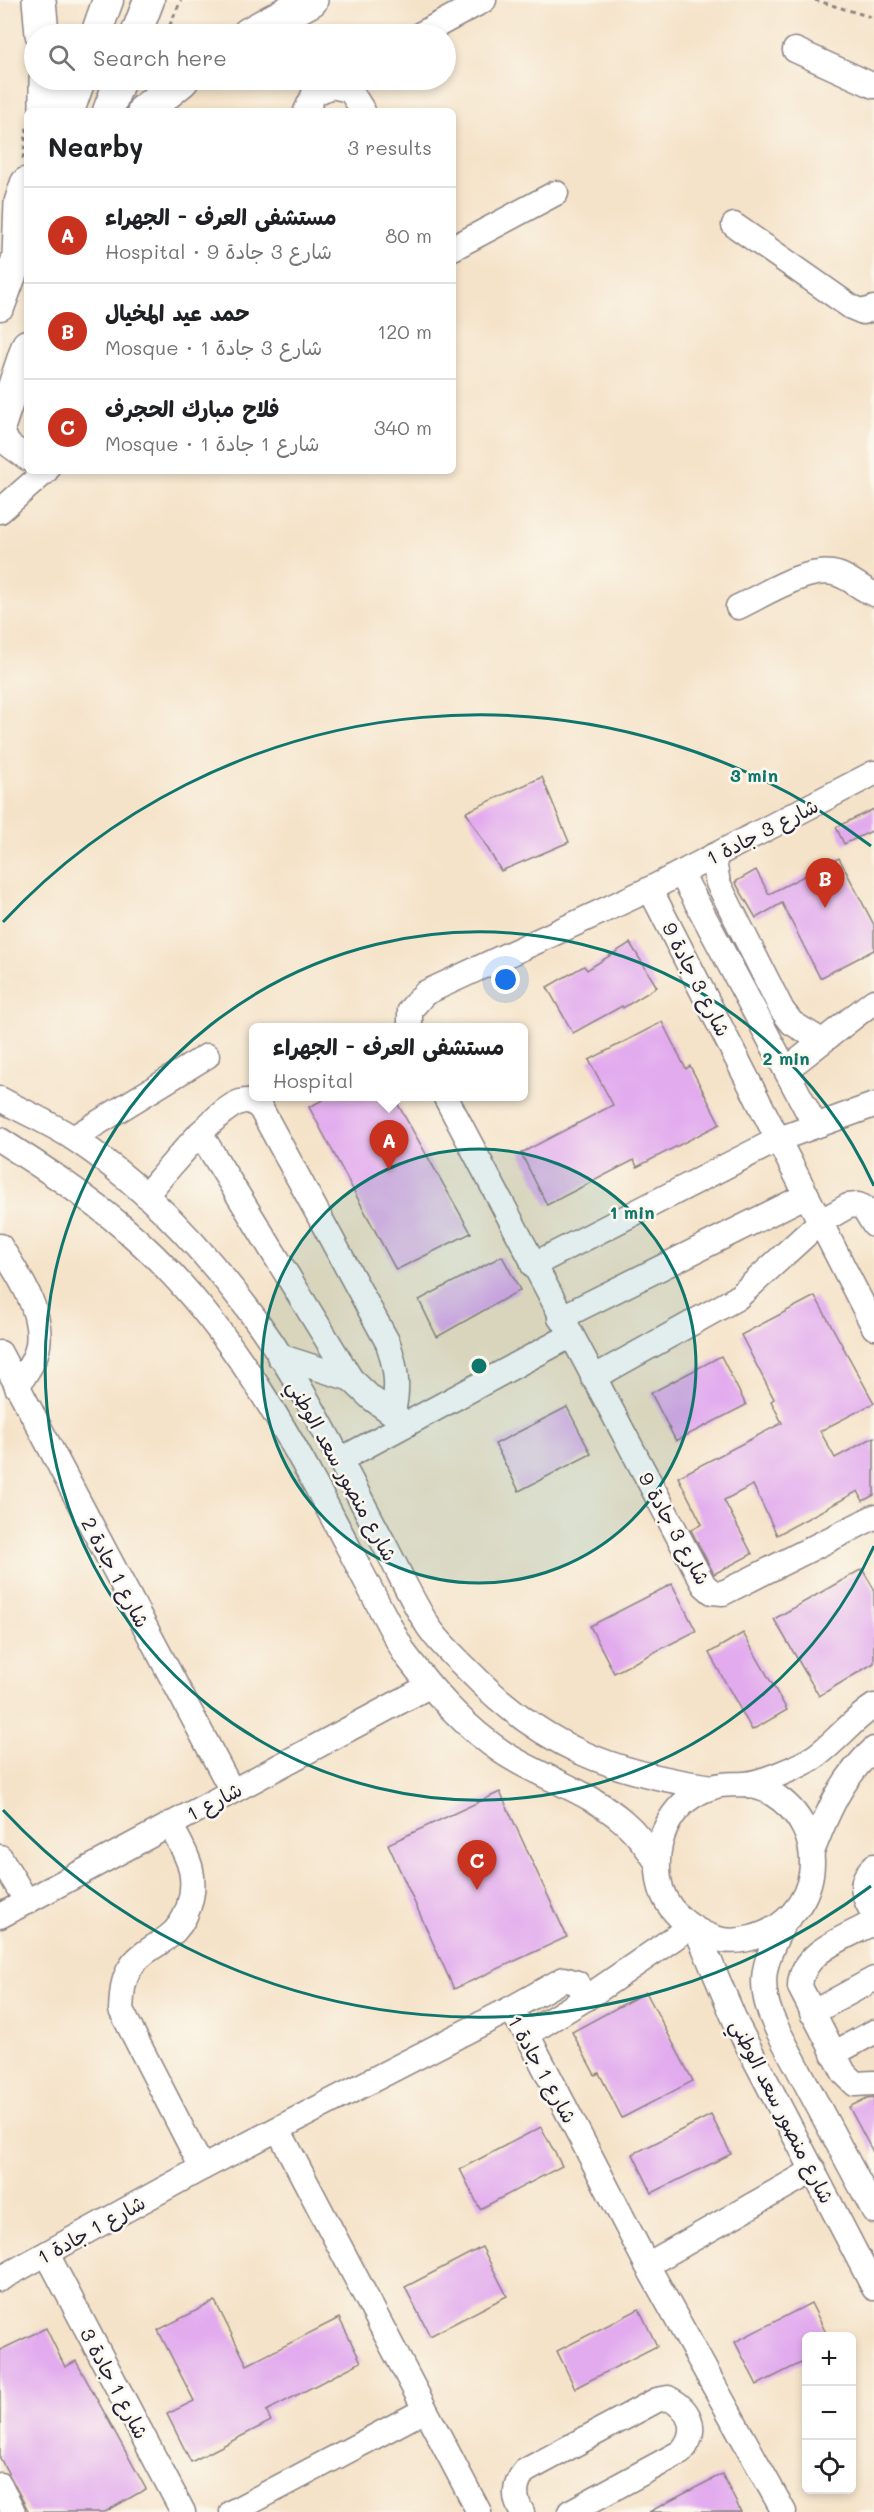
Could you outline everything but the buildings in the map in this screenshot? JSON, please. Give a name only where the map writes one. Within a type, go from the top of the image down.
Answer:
[{"type":"highway","points":[[39,0],[41,24]]},
{"type":"highway","points":[[267,24],[311,0]]},
{"type":"highway","points":[[38,108],[43,90]]},
{"type":"highway","points":[[148,108],[170,90]]},
{"type":"highway","points":[[23,243],[21,203],[24,194]]},
{"type":"main road","points":[[100,24],[108,0]]},
{"type":"main road","points":[[140,24],[148,0]]},
{"type":"main road","points":[[70,108],[76,90]]},
{"type":"main road","points":[[109,108],[116,90]]},
{"type":"main road","points":[[0,305],[23,243]]},
{"type":"main road","points":[[0,426],[24,354]]},
{"type":"street","points":[[440,24],[484,0]]},
{"type":"street","points":[[795,50],[874,86]]},
{"type":"street","points":[[307,108],[314,94],[321,90]]},
{"type":"street","points":[[350,90],[361,108]]},
{"type":"street","points":[[456,247],[556,193]]},
{"type":"street","points":[[734,225],[851,307],[863,312],[874,308]]},
{"type":"street","points":[[0,426],[8,444],[24,456]]},
{"type":"street","points":[[0,511],[43,474]]},
{"type":"street","points":[[738,607],[804,576],[824,572],[844,576],[874,594]]},
{"type":"street","name":"شارع 3 جادة 1","points":[[650,889],[874,773]]},
{"type":"street","points":[[713,856],[718,883],[782,1010],[792,1023],[822,1041]]},
{"type":"street","points":[[681,873],[816,1125]]},
{"type":"street","points":[[410,1023],[410,1010],[425,993],[650,889]]},
{"type":"street","name":"شارع 3 جادة 9","points":[[650,889],[874,1327]]},
{"type":"street","points":[[786,1070],[874,1000]]},
{"type":"street","points":[[73,1138],[207,1056]]},
{"type":"street","name":"شارع منصور سعد الوطني","points":[[0,1099],[73,1138],[146,1195],[205,1258],[258,1324],[279,1356],[340,1460],[429,1628],[490,1693],[520,1718],[567,1747],[637,1774],[712,1787]]},
{"type":"street","points":[[146,1195],[200,1133],[242,1101],[249,1101],[261,1109],[388,1343],[396,1366],[400,1418]]},
{"type":"street","name":"شارع 3 جادة 9","points":[[448,1101],[565,1327],[704,1585],[712,1592],[723,1593],[874,1517]]},
{"type":"street","points":[[533,1265],[779,1139],[874,1105]]},
{"type":"street","points":[[200,1133],[351,1379],[371,1398],[400,1418]]},
{"type":"street","name":"شارع منصور سعد الوطني","points":[[0,1140],[57,1176],[127,1230],[184,1288],[240,1361],[289,1437],[400,1644],[429,1686],[471,1728],[504,1753],[601,1805],[625,1822],[656,1861]]},
{"type":"street","points":[[340,1460],[400,1418],[807,1195]]},
{"type":"street","points":[[593,1378],[737,1298],[820,1222],[848,1206],[858,1205],[866,1211],[874,1225]]},
{"type":"street","points":[[0,1246],[29,1294],[38,1327],[38,1345],[33,1362],[17,1387]]},
{"type":"street","name":"شارع 1 جادة 2","points":[[0,1353],[232,1791]]},
{"type":"street","points":[[279,1356],[351,1379]]},
{"type":"street","name":"شارع 1","points":[[0,1916],[429,1686]]},
{"type":"street","points":[[746,1784],[770,1791],[791,1807],[805,1827],[812,1852],[811,1878],[801,1903],[784,1923],[764,1935],[742,1941],[719,1939],[693,1929],[668,1901],[660,1886],[656,1861],[660,1836],[672,1815],[690,1797],[712,1787],[746,1784],[785,1771],[815,1756],[859,1715],[874,1706]]},
{"type":"street","points":[[812,1852],[827,1813],[842,1785],[874,1749]]},
{"type":"street","points":[[170,1824],[191,1869],[192,1895],[184,1919],[169,1936],[147,1950],[129,1968],[122,1990],[121,2010],[202,2168]]},
{"type":"street","points":[[0,1857],[27,1902]]},
{"type":"street","points":[[874,1866],[864,1879],[862,1891],[874,1915]]},
{"type":"street","name":"شارع منصور سعد الوطني","points":[[784,1923],[763,1969],[763,1985],[767,2004],[777,2029],[874,2211]]},
{"type":"street","points":[[874,1923],[823,1950],[805,1966],[800,1987],[844,2073],[855,2084],[874,2083]]},
{"type":"street","points":[[527,2034],[693,1929]]},
{"type":"street","name":"شارع منصور سعد الوطني","points":[[693,1929],[737,2025],[874,2288]]},
{"type":"street","points":[[510,2009],[564,1979],[577,1983],[585,1999]]},
{"type":"street","points":[[796,2065],[805,2047],[874,1979]]},
{"type":"street","name":"شارع 1 جادة 1","points":[[0,2279],[202,2168],[510,2009],[527,2034],[647,2265],[784,2512]]},
{"type":"street","points":[[777,2029],[797,2032],[874,2032]]},
{"type":"street","points":[[278,2129],[478,2512]]},
{"type":"street","points":[[647,2265],[814,2170]]},
{"type":"street","name":"شارع 1 جادة 3","points":[[47,2254],[183,2512]]},
{"type":"street","points":[[688,2415],[722,2397]]},
{"type":"street","points":[[515,2510],[518,2479],[525,2471],[647,2406],[668,2398],[677,2402],[688,2415],[692,2428],[692,2437],[681,2452],[570,2512]]},
{"type":"street","points":[[232,2512],[425,2410]]},
{"type":"street","points":[[0,2485],[13,2512]]},
{"type":"path","points":[[170,24],[181,0]]},
{"type":"path","points":[[816,0],[874,18]]},
{"type":"place","name":"حمد عيد المخيال","points":[[825,908]]},
{"type":"place","name":"مستشفى العرف - الجهراء","points":[[389,1170]]},
{"type":"place","name":"فلاح مبارك الحجرف","points":[[477,1890]]}]
